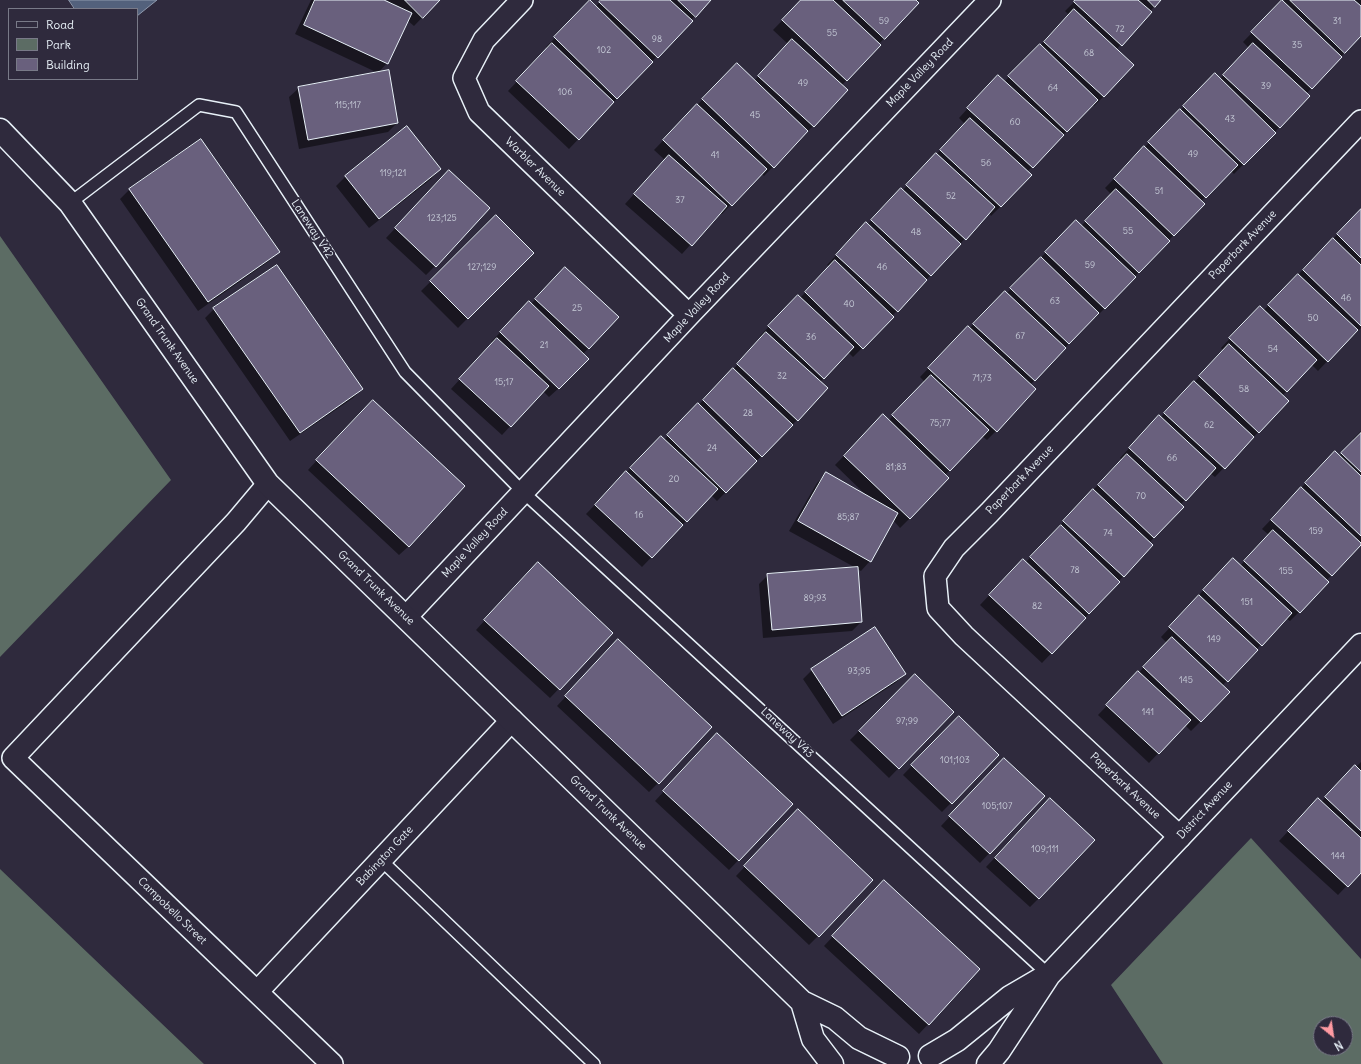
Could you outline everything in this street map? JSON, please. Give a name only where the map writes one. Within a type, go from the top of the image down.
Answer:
[{"type":"street","name":"Warbler Avenue","points":[[522,0],[484,40],[464,78],[479,112],[689,315]]},
{"type":"street","name":"Maple Valley Road","points":[[406,616],[689,315],[990,0]]},
{"type":"street","name":"Paperbark Avenue","points":[[1180,837],[964,636],[938,608],[935,576],[954,548],[1361,121]]},
{"type":"street","name":"Grand Trunk Avenue","points":[[0,130],[70,203],[268,484],[406,616],[802,1002],[835,1018],[859,1038],[891,1060]]},
{"type":"street","name":"Campobello Street","points":[[268,484],[236,522],[13,758],[332,1064]]},
{"type":"street","name":"District Avenue","points":[[988,1064],[1000,1051],[1049,975],[1361,645]]},
{"type":"street","name":"Babington Gate","points":[[257,992],[512,720]]},
{"type":"street","name":"District Avenue","points":[[939,1060],[957,1040],[1010,997],[1049,975]]},
{"type":"street","name":"Grand Trunk Avenue","points":[[802,1002],[814,1039],[832,1064]]},
{"type":"street","points":[[891,1060],[914,1054],[939,1060]]},
{"type":"lane","name":"Laneway V42","points":[[70,203],[199,105],[236,112],[405,372],[523,492]]},
{"type":"lane","name":"Laneway V43","points":[[523,492],[1049,975]]},
{"type":"lane","points":[[381,860],[594,1064]]},
{"type":"green space","points":[[0,236],[171,480],[0,657]]},
{"type":"green space","points":[[1251,838],[1361,959],[1361,1064],[1163,1064],[1111,985]]},
{"type":"green space","points":[[0,869],[204,1064],[0,1064]]},
{"type":"water","points":[[69,0],[157,0],[138,15],[138,8],[74,8]]},
{"type":"building","points":[[315,0],[384,0],[412,13],[388,64],[304,25]]},
{"type":"building","points":[[405,0],[440,0],[423,18]]},
{"type":"building","points":[[590,0],[653,62],[617,99],[554,37]]},
{"type":"building","points":[[601,0],[670,0],[693,21],[658,58],[599,2]]},
{"type":"building","points":[[678,0],[711,0],[696,17]]},
{"type":"building","points":[[801,0],[833,0],[881,45],[847,81],[782,20]]},
{"type":"building","points":[[843,0],[916,0],[919,3],[885,39]]},
{"type":"building","points":[[1075,0],[1138,0],[1152,12],[1122,46],[1074,2]]},
{"type":"building","points":[[1148,0],[1161,0],[1155,7]]},
{"type":"building","points":[[1282,0],[1342,57],[1312,89],[1251,32]]},
{"type":"building","points":[[1290,0],[1354,0],[1361,6],[1361,36],[1345,53]]},
{"type":"building","points":[[1074,9],[1134,65],[1104,97],[1044,42]]},
{"type":"building","points":[[792,39],[848,90],[814,127],[758,76]]},
{"type":"building","points":[[552,43],[614,102],[579,140],[516,81]]},
{"type":"building","points":[[1253,43],[1310,96],[1280,128],[1223,75]]},
{"type":"building","points":[[1040,44],[1098,100],[1067,132],[1008,76]]},
{"type":"building","points":[[737,63],[808,131],[774,168],[702,99]]},
{"type":"building","points":[[389,70],[398,123],[308,140],[298,87]]},
{"type":"building","points":[[1215,73],[1276,133],[1244,165],[1183,106]]},
{"type":"building","points":[[998,75],[1064,135],[1033,168],[967,108]]},
{"type":"building","points":[[697,104],[767,169],[732,206],[663,140]]},
{"type":"building","points":[[1180,109],[1238,165],[1206,198],[1148,142]]},
{"type":"building","points":[[970,118],[1032,175],[1001,207],[940,150]]},
{"type":"building","points":[[407,126],[441,169],[379,219],[345,176]]},
{"type":"building","points":[[201,139],[280,252],[208,302],[129,189]]},
{"type":"building","points":[[1144,146],[1205,204],[1174,236],[1114,179]]},
{"type":"building","points":[[936,153],[995,207],[966,240],[906,185]]},
{"type":"building","points":[[669,155],[727,206],[692,246],[634,194]]},
{"type":"building","points":[[449,170],[490,208],[436,267],[395,228]]},
{"type":"building","points":[[901,188],[961,244],[931,276],[871,220]]},
{"type":"building","points":[[1116,189],[1170,241],[1139,273],[1085,221]]},
{"type":"building","points":[[1361,209],[1361,258],[1337,234]]},
{"type":"building","points":[[496,215],[534,253],[468,319],[430,281]]},
{"type":"building","points":[[1076,220],[1136,277],[1105,309],[1045,252]]},
{"type":"building","points":[[866,222],[927,280],[898,312],[836,255]]},
{"type":"building","points":[[1333,238],[1361,265],[1361,326],[1303,270]]},
{"type":"building","points":[[1041,257],[1099,313],[1069,344],[1010,288]]},
{"type":"building","points":[[835,260],[894,317],[863,349],[805,292]]},
{"type":"building","points":[[277,265],[363,389],[300,433],[213,308]]},
{"type":"building","points":[[565,267],[619,317],[589,349],[535,299]]},
{"type":"building","points":[[1298,274],[1358,330],[1328,362],[1268,305]]},
{"type":"building","points":[[1005,291],[1066,348],[1035,381],[973,324]]},
{"type":"building","points":[[798,295],[854,347],[824,379],[768,326]]},
{"type":"building","points":[[529,301],[589,359],[559,389],[500,332]]},
{"type":"building","points":[[1260,306],[1317,360],[1287,392],[1229,338]]},
{"type":"building","points":[[968,326],[1036,389],[997,432],[928,368]]},
{"type":"building","points":[[766,332],[828,388],[798,421],[737,364]]},
{"type":"building","points":[[497,338],[549,386],[511,427],[459,379]]},
{"type":"building","points":[[1229,344],[1289,401],[1259,433],[1199,376]]},
{"type":"building","points":[[733,368],[793,425],[762,457],[703,400]]},
{"type":"building","points":[[931,375],[989,430],[950,471],[892,415]]},
{"type":"building","points":[[1194,381],[1254,437],[1225,469],[1164,413]]},
{"type":"building","points":[[373,400],[465,486],[409,547],[316,460]]},
{"type":"building","points":[[698,403],[757,461],[726,493],[667,435]]},
{"type":"building","points":[[883,414],[949,478],[910,519],[844,456]]},
{"type":"building","points":[[1159,415],[1216,468],[1186,501],[1129,448]]},
{"type":"building","points":[[1361,433],[1361,472],[1341,453]]},
{"type":"building","points":[[661,436],[718,489],[687,522],[630,468]]},
{"type":"building","points":[[1335,451],[1361,476],[1361,536],[1305,483]]},
{"type":"building","points":[[1127,454],[1184,507],[1154,538],[1098,485]]},
{"type":"building","points":[[626,471],[683,525],[652,558],[595,505]]},
{"type":"building","points":[[826,472],[898,513],[871,562],[798,521]]},
{"type":"building","points":[[1301,487],[1361,543],[1361,545],[1332,576],[1271,520]]},
{"type":"building","points":[[1093,489],[1153,545],[1124,577],[1063,521]]},
{"type":"building","points":[[1061,525],[1120,582],[1089,614],[1030,557]]},
{"type":"building","points":[[1273,530],[1329,582],[1300,613],[1244,561]]},
{"type":"building","points":[[1233,558],[1292,613],[1262,646],[1203,590]]},
{"type":"building","points":[[1023,559],[1086,618],[1052,654],[989,595]]},
{"type":"building","points":[[538,562],[613,633],[560,690],[484,620]]},
{"type":"building","points":[[858,567],[862,622],[772,630],[767,574]]},
{"type":"building","points":[[1199,595],[1258,650],[1228,682],[1169,627]]},
{"type":"building","points":[[875,627],[906,674],[842,716],[811,669]]},
{"type":"building","points":[[1172,637],[1230,692],[1201,722],[1143,667]]},
{"type":"building","points":[[618,639],[712,727],[659,784],[565,696]]},
{"type":"building","points":[[1138,671],[1191,720],[1159,754],[1106,705]]},
{"type":"building","points":[[915,674],[954,712],[899,769],[859,731]]},
{"type":"building","points":[[959,716],[999,755],[952,804],[911,765]]},
{"type":"building","points":[[717,733],[793,804],[739,861],[663,791]]},
{"type":"building","points":[[1004,758],[1045,796],[990,854],[949,816]]},
{"type":"building","points":[[1355,765],[1361,771],[1361,831],[1325,797]]},
{"type":"building","points":[[1050,798],[1095,840],[1039,899],[995,858]]},
{"type":"building","points":[[1318,798],[1361,838],[1361,873],[1348,887],[1288,831]]},
{"type":"building","points":[[798,809],[873,880],[819,937],[744,866]]},
{"type":"building","points":[[884,880],[980,969],[929,1025],[832,936]]}]
